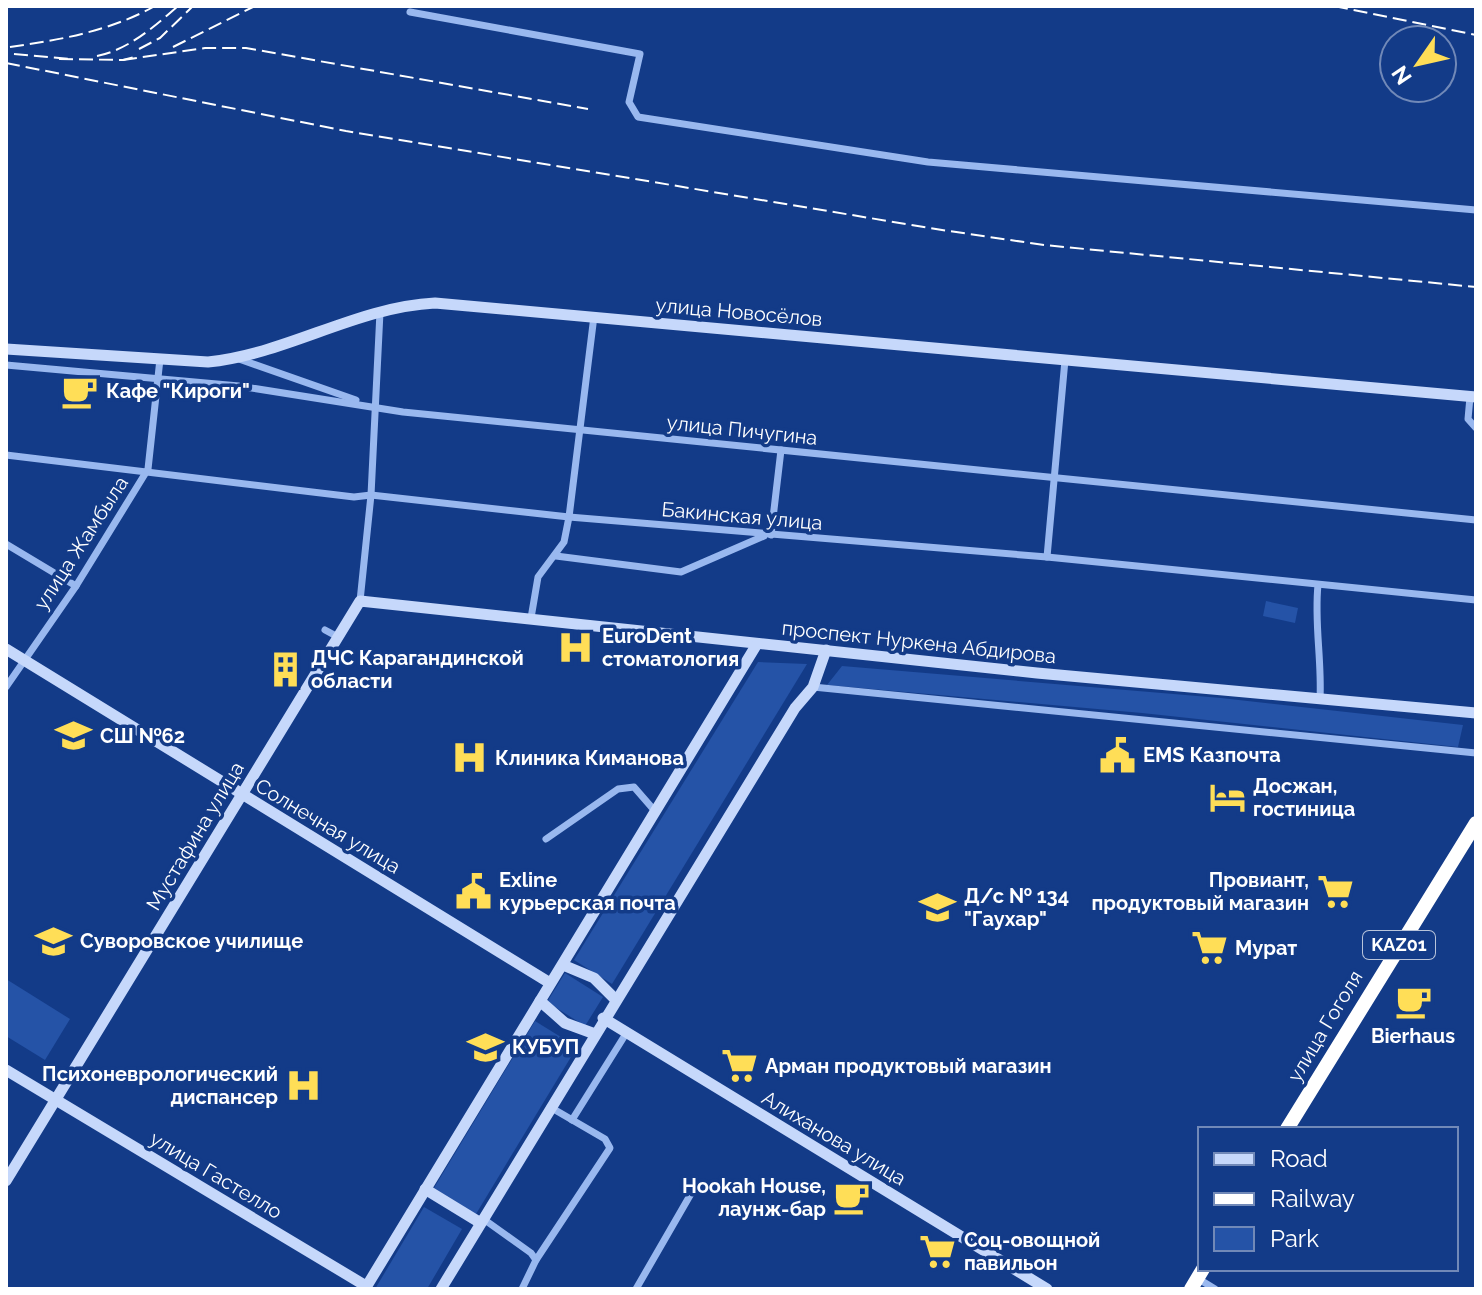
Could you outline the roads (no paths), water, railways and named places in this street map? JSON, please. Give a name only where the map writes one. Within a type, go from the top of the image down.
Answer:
[{"type":"highway","name":"улица Гоголя","points":[[1288,1127],[1476,823]]},
{"type":"main road","name":"улица Новосёлов","points":[[6,349],[208,362],[239,359],[380,312],[435,303],[1473,397]]},
{"type":"main road","name":"проспект Нуркена Абдирова","points":[[360,601],[757,644],[1476,713]]},
{"type":"main road","name":"Мустафина улица","points":[[6,1181],[360,601]]},
{"type":"main road","points":[[366,1288],[757,644]]},
{"type":"main road","name":"Солнечная улица","points":[[6,649],[550,983]]},
{"type":"main road","points":[[441,1289],[603,1018],[795,708],[813,687],[826,650]]},
{"type":"main road","points":[[563,965],[594,978],[615,999]]},
{"type":"main road","points":[[540,1001],[565,1023],[595,1034]]},
{"type":"main road","name":"Алиханова улица","points":[[603,1018],[1047,1289]]},
{"type":"main road","name":"улица Гастелло","points":[[6,1070],[366,1288]]},
{"type":"main road","points":[[425,1189],[480,1220]]},
{"type":"street","points":[[410,12],[640,54],[629,102],[638,117],[928,162],[1476,210]]},
{"type":"street","name":"Мустафина улица","points":[[360,601],[371,495],[380,312]]},
{"type":"street","points":[[531,618],[538,577],[564,542],[594,316]]},
{"type":"street","name":"улица Жамбыла","points":[[6,687],[76,586],[148,469],[160,359]]},
{"type":"street","points":[[239,359],[373,407]]},
{"type":"street","points":[[1047,557],[1057,476],[1065,360]]},
{"type":"street","name":"улица Пичугина","points":[[6,365],[157,377],[373,407],[1476,520]]},
{"type":"street","points":[[1473,397],[1468,419],[1476,428]]},
{"type":"street","points":[[556,556],[681,572],[769,535],[781,450]]},
{"type":"street","name":"Бакинская улица","points":[[6,455],[148,469],[354,497],[371,495],[569,517],[1047,557],[1476,600]]},
{"type":"street","points":[[6,544],[76,586]]},
{"type":"street","points":[[1318,585],[1315,616],[1320,652],[1320,699]]},
{"type":"street","points":[[325,630],[338,637]]},
{"type":"street","points":[[813,687],[1476,753]]},
{"type":"street","points":[[546,839],[618,789],[634,787],[654,810]]},
{"type":"street","points":[[572,1120],[627,1032]]},
{"type":"street","points":[[522,1289],[536,1260],[610,1148],[605,1139],[550,1107]]},
{"type":"street","points":[[636,1289],[692,1192]]},
{"type":"street","points":[[480,1220],[531,1253],[536,1260]]},
{"type":"street","points":[[1197,1279],[1215,1289]]},
{"type":"railway","points":[[10,47],[84,33],[120,22],[155,6]]},
{"type":"railway","points":[[97,56],[130,43],[178,6]]},
{"type":"railway","points":[[139,49],[160,38],[193,6]]},
{"type":"railway","points":[[173,47],[255,6]]},
{"type":"railway","points":[[1334,6],[1476,35]]},
{"type":"railway","points":[[123,60],[205,48],[246,48],[588,109]]},
{"type":"railway","points":[[14,54],[70,59]]},
{"type":"railway","points":[[59,59],[123,60],[134,57]]},
{"type":"railway","points":[[6,63],[346,131],[942,230],[1044,245],[1476,287]]},
{"type":"place","name":"Кафе \"Кироги\"","points":[[80,391]]},
{"type":"place","name":"EuroDent стоматология","points":[[576,648]]},
{"type":"place","name":"ДЧС Карагандинской области","points":[[285,670]]},
{"type":"place","name":"СШ №62","points":[[74,736]]},
{"type":"place","name":"EMS Казпочта","points":[[1117,755]]},
{"type":"place","name":"Клиника Киманова","points":[[469,758]]},
{"type":"place","name":"Досжан, гостиница","points":[[1227,797]]},
{"type":"place","name":"Exline курьерская почта","points":[[473,891]]},
{"type":"place","name":"Провиант, продуктовый магазин","points":[[1335,891]]},
{"type":"place","name":"Д/с № 134 \"Гаухар\"","points":[[938,907]]},
{"type":"place","name":"Суворовское училище","points":[[54,941]]},
{"type":"place","name":"Мурат","points":[[1209,948]]},
{"type":"place","name":"Bierhaus","points":[[1413,1001]]},
{"type":"place","name":"КУБУП","points":[[486,1047]]},
{"type":"place","name":"Арман продуктовый магазин","points":[[739,1066]]},
{"type":"place","name":"Психоневрологический диспансер","points":[[304,1086]]},
{"type":"place","name":"Hookah House, лаунж-бар","points":[[852,1197]]},
{"type":"place","name":"Соц-овощной павильон","points":[[938,1251]]}]
